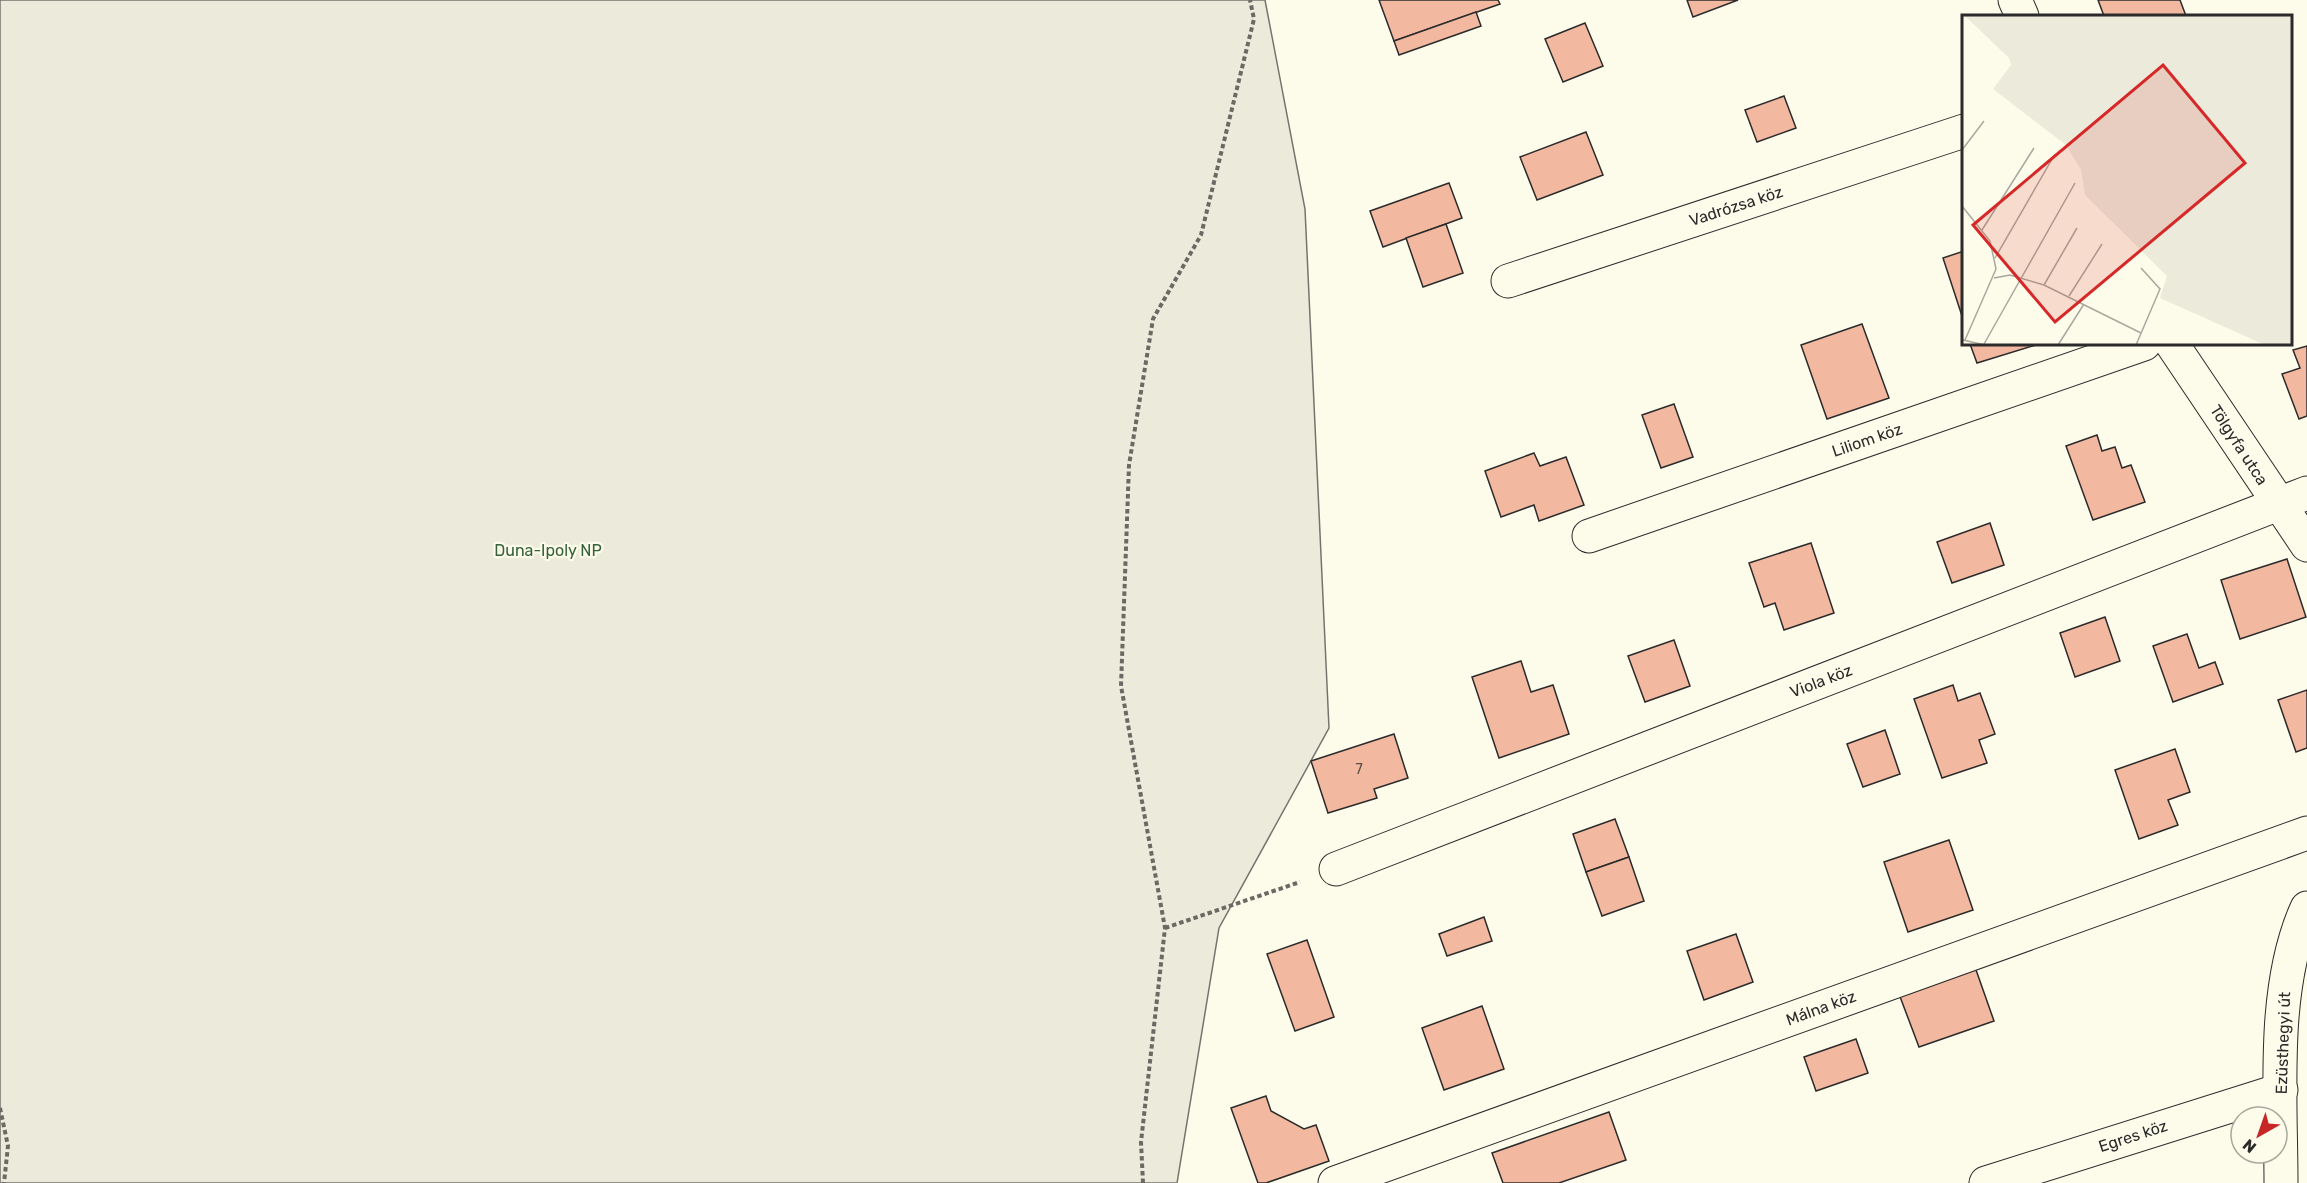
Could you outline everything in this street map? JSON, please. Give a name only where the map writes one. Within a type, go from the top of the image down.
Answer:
[{"type":"street","points":[[2015,0],[2022,15]]},
{"type":"street","name":"Vadrózsa köz","points":[[1508,282],[1962,132]]},
{"type":"street","name":"Liliom köz","points":[[1589,536],[2141,345]]},
{"type":"street","name":"Tölgyfa utca","points":[[2173,345],[2292,498],[2307,545]]},
{"type":"street","name":"Viola köz","points":[[1336,869],[2292,498]]},
{"type":"street","name":"Málna köz","points":[[1335,1183],[2307,833]]},
{"type":"street","name":"Ezüsthegyi út","points":[[2281,1183],[2281,1090],[2286,972],[2295,934],[2307,908]]},
{"type":"street","name":"Egres köz","points":[[1986,1183],[2281,1090]]},
{"type":"path","points":[[1143,1183],[1142,1142],[1165,928],[1121,686],[1129,465],[1153,319],[1201,234],[1254,20],[1250,0]]},
{"type":"path","points":[[1165,928],[1336,869]]},
{"type":"path","points":[[0,1108],[8,1146],[4,1183]]},
{"type":"green space","name":"Duna-Ipoly NP","points":[[0,0],[1265,0],[1305,209],[1329,728],[1219,928],[1177,1183],[0,1183]]},
{"type":"building","points":[[1379,0],[1498,0],[1500,4],[1394,41]]},
{"type":"building","points":[[1687,0],[1738,0],[1693,17]]},
{"type":"building","points":[[2098,0],[2180,0],[2186,15],[2104,15]]},
{"type":"building","points":[[1476,12],[1481,26],[1399,55],[1394,41]]},
{"type":"building","points":[[1585,23],[1603,66],[1563,82],[1545,39]]},
{"type":"building","points":[[1784,96],[1796,128],[1757,142],[1745,110]]},
{"type":"building","points":[[1586,132],[1603,175],[1537,200],[1520,157]]},
{"type":"building","points":[[1449,183],[1462,218],[1383,247],[1370,211]]},
{"type":"building","points":[[1446,224],[1463,273],[1423,287],[1406,238]]},
{"type":"building","points":[[1962,252],[1962,316],[1943,258]]},
{"type":"building","points":[[1862,324],[1889,398],[1827,419],[1801,345]]},
{"type":"building","points":[[1970,345],[2036,345],[1977,363]]},
{"type":"building","points":[[2307,346],[2307,416],[2299,419],[2282,374],[2300,368],[2293,350]]},
{"type":"building","points":[[1674,404],[1693,457],[1661,468],[1642,415]]},
{"type":"building","points":[[2097,435],[2102,451],[2115,447],[2122,468],[2131,465],[2145,502],[2093,520],[2066,446]]},
{"type":"building","points":[[1534,453],[1540,466],[1566,457],[1584,505],[1539,521],[1534,505],[1501,517],[1485,471]]},
{"type":"building","points":[[1990,523],[2004,565],[1952,583],[1937,542]]},
{"type":"building","points":[[1811,543],[1834,613],[1784,630],[1775,603],[1764,607],[1749,563]]},
{"type":"building","points":[[2287,559],[2306,617],[2240,639],[2221,580]]},
{"type":"building","points":[[2105,617],[2120,661],[2075,677],[2060,633]]},
{"type":"building","points":[[2187,634],[2199,668],[2215,662],[2223,684],[2173,702],[2153,646]]},
{"type":"building","points":[[1674,640],[1690,686],[1645,702],[1628,656]]},
{"type":"building","points":[[1521,661],[1531,692],[1553,685],[1569,734],[1499,758],[1472,677]]},
{"type":"building","points":[[1953,685],[1958,701],[1980,693],[1995,734],[1979,740],[1987,763],[1942,778],[1914,699]]},
{"type":"building","points":[[2307,690],[2307,748],[2296,752],[2278,700]]},
{"type":"building","points":[[1885,730],[1900,774],[1863,787],[1847,744]]},
{"type":"building","points":[[1394,734],[1408,778],[1374,789],[1377,798],[1328,813],[1311,761]]},
{"type":"building","points":[[2175,749],[2190,792],[2168,800],[2178,825],[2139,839],[2115,770]]},
{"type":"building","points":[[1615,819],[1629,857],[1586,872],[1573,834]]},
{"type":"building","points":[[1949,840],[1973,910],[1908,932],[1884,862]]},
{"type":"building","points":[[1629,857],[1644,901],[1602,916],[1586,872]]},
{"type":"building","points":[[1484,917],[1492,941],[1447,956],[1439,934]]},
{"type":"building","points":[[1736,934],[1753,982],[1704,1000],[1687,951]]},
{"type":"building","points":[[1307,940],[1334,1017],[1295,1031],[1267,954]]},
{"type":"building","points":[[1975,967],[1994,1021],[1919,1047],[1899,994]]},
{"type":"building","points":[[1482,1006],[1504,1069],[1444,1090],[1422,1028]]},
{"type":"building","points":[[1856,1039],[1868,1073],[1816,1091],[1804,1057]]},
{"type":"building","points":[[1266,1096],[1271,1111],[1304,1129],[1316,1125],[1329,1161],[1266,1183],[1258,1183],[1231,1108]]},
{"type":"building","points":[[1609,1112],[1626,1160],[1559,1183],[1503,1183],[1492,1153]]}]
